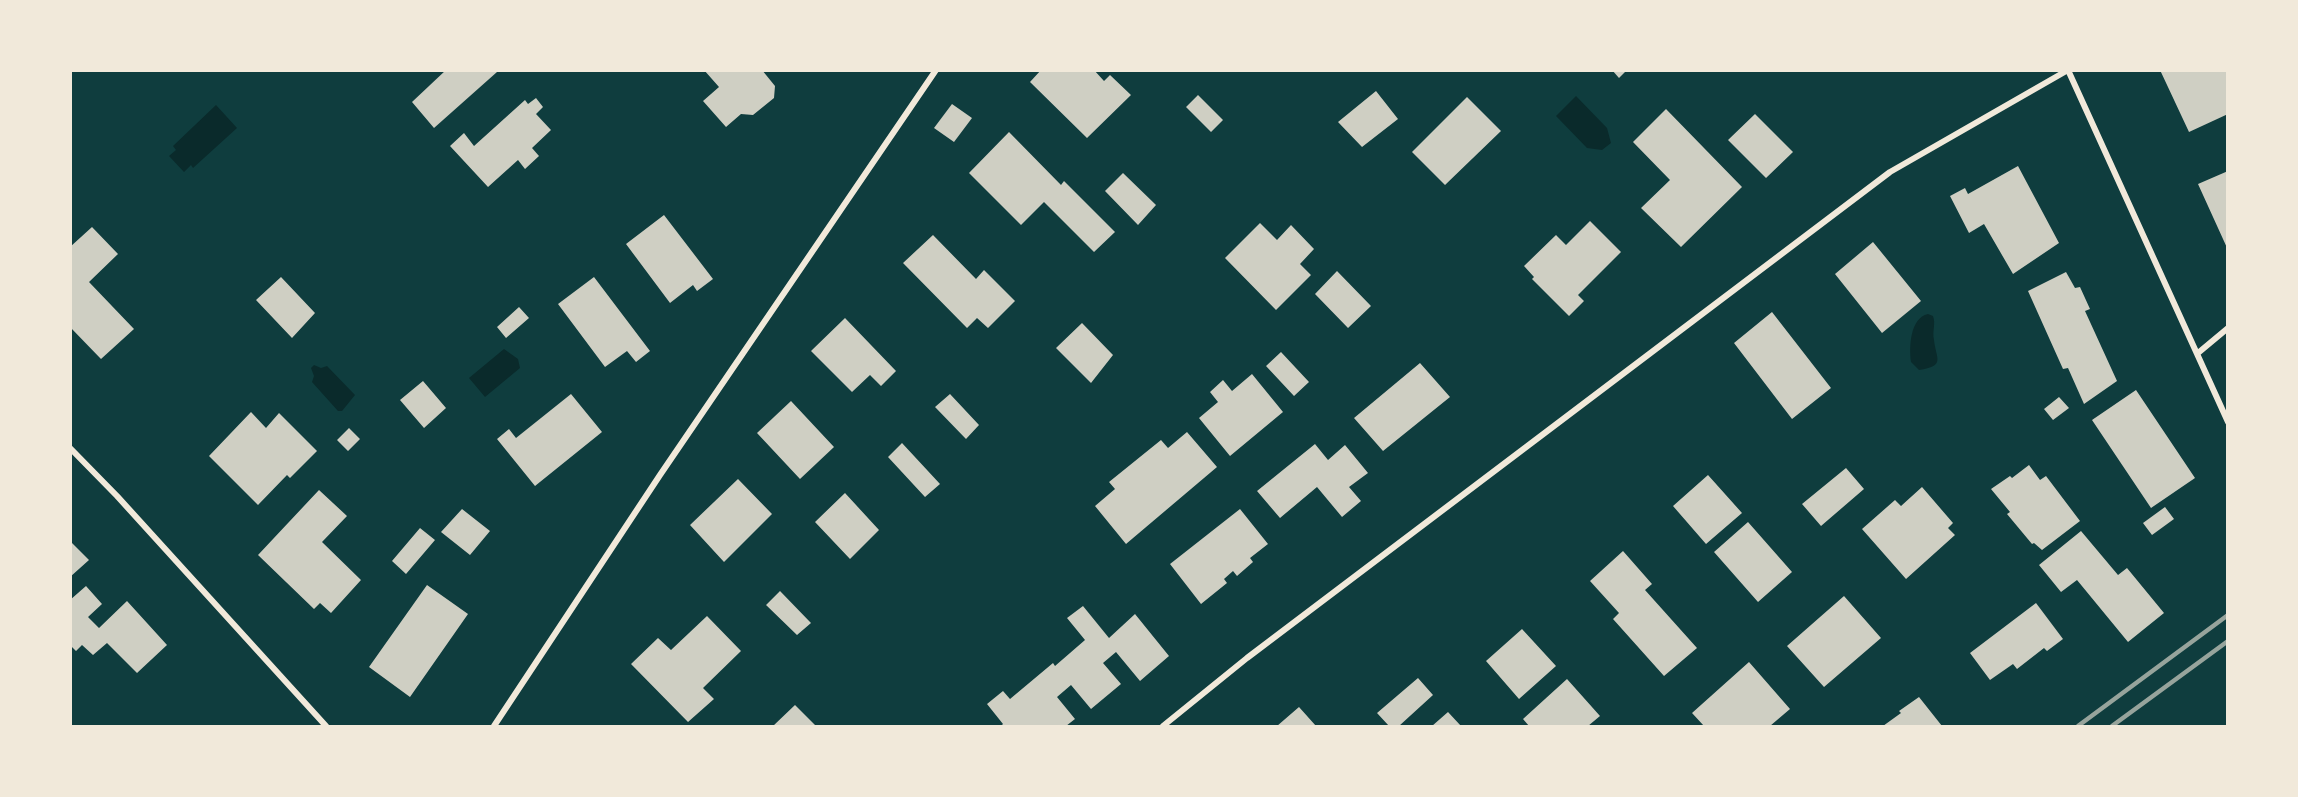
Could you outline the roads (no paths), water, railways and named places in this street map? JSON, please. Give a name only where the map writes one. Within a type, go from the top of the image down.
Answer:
[{"type":"street","points":[[494,726],[666,465],[936,70]]},
{"type":"street","points":[[1163,726],[1247,658],[1890,172],[2068,70],[2228,422]]},
{"type":"street","points":[[2198,354],[2228,328]]},
{"type":"street","points":[[70,448],[117,496],[326,726]]},
{"type":"water","points":[[1576,96],[1607,128],[1611,143],[1602,150],[1587,148],[1556,116]]},
{"type":"water","points":[[216,105],[237,128],[193,168],[191,165],[184,172],[169,156],[176,150],[173,146]]},
{"type":"water","points":[[1928,314],[1934,319],[1937,361],[1933,366],[1919,370],[1911,362],[1912,334],[1917,321]]},
{"type":"water","points":[[504,349],[518,359],[520,368],[485,397],[469,378]]},
{"type":"water","points":[[314,365],[321,368],[327,366],[355,395],[342,411],[338,411],[312,382],[314,376],[311,368]]},
{"type":"railway","points":[[2078,726],[2228,615]]},
{"type":"railway","points":[[2112,726],[2228,641]]}]
